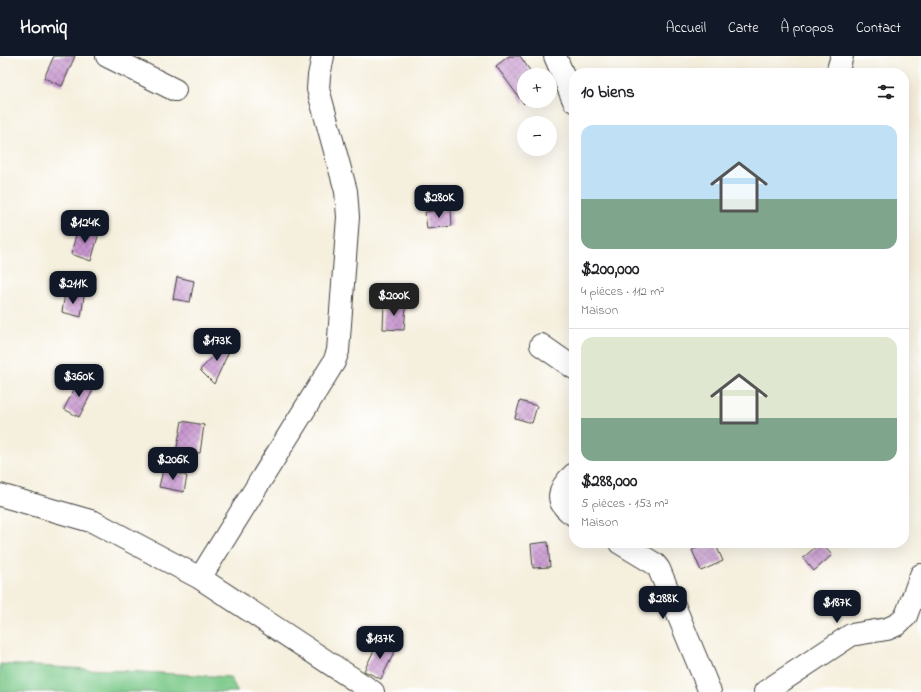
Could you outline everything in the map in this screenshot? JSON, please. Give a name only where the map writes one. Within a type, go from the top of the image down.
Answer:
[{"type":"street","points":[[107,56],[175,90]]},
{"type":"street","points":[[200,578],[330,369],[338,351],[348,217],[346,191],[318,89],[319,76],[324,56]]},
{"type":"street","points":[[555,56],[569,89]]},
{"type":"street","points":[[838,68],[842,56]]},
{"type":"street","points":[[541,345],[569,365]]},
{"type":"street","points":[[569,478],[560,491],[559,497],[569,512]]},
{"type":"street","points":[[0,495],[94,522],[200,578],[373,692]]},
{"type":"street","points":[[628,548],[655,564],[660,569],[710,692]]},
{"type":"street","points":[[765,692],[852,635],[887,629],[896,625],[906,616],[921,575]]},
{"type":"green space","points":[[0,664],[230,677],[238,692],[0,692]]},
{"type":"building","points":[[54,56],[75,56],[62,86],[44,78]]},
{"type":"building","points":[[509,56],[520,56],[528,68],[517,68],[517,94],[496,66]]},
{"type":"building","points":[[451,209],[452,226],[427,229],[425,212]]},
{"type":"building","points":[[78,227],[99,233],[91,261],[71,254]]},
{"type":"building","points":[[177,277],[194,281],[190,302],[173,299]]},
{"type":"building","points":[[65,293],[84,296],[81,317],[62,312]]},
{"type":"building","points":[[384,305],[406,306],[404,330],[383,329]]},
{"type":"building","points":[[234,335],[236,336],[214,384],[200,370]]},
{"type":"building","points":[[79,380],[94,388],[79,417],[64,409]]},
{"type":"building","points":[[520,401],[537,406],[532,423],[515,418]]},
{"type":"building","points":[[182,421],[204,425],[200,453],[176,452]]},
{"type":"building","points":[[163,470],[187,476],[184,492],[159,487]]},
{"type":"building","points":[[548,542],[550,567],[533,568],[531,544]]},
{"type":"building","points":[[697,548],[717,548],[723,561],[701,571],[692,550]]},
{"type":"building","points":[[814,548],[826,548],[832,555],[814,571],[803,558]]},
{"type":"building","points":[[379,640],[396,649],[381,679],[364,671]]}]
